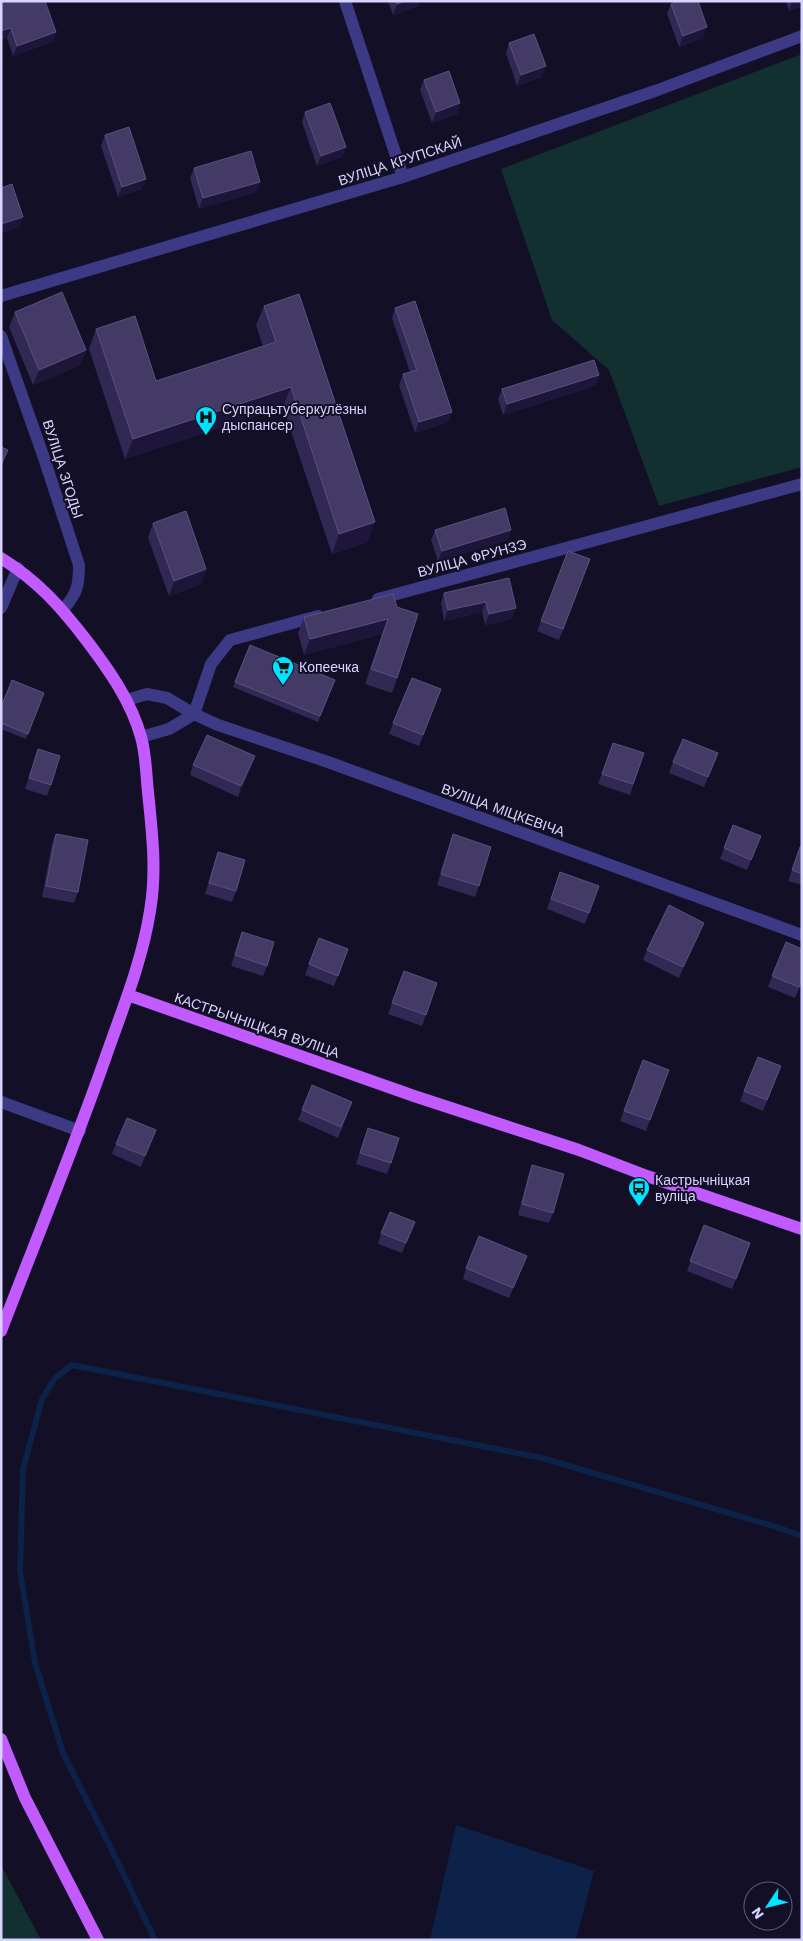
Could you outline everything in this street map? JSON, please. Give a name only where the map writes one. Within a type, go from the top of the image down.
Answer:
[{"type":"main road","points":[[1,558],[18,568],[46,591],[63,610],[101,659],[127,700],[141,738],[155,868],[150,911],[142,952],[128,995],[80,1131],[1,1330]]},
{"type":"main road","name":"КАСТРЫЧНІЦКАЯ ВУЛІЦА","points":[[128,995],[414,1096],[579,1150],[647,1176],[802,1230]]},
{"type":"main road","points":[[1,1739],[25,1798],[98,1940]]},
{"type":"street","points":[[345,1],[403,177]]},
{"type":"street","name":"ВУЛІЦА КРУПСКАЙ","points":[[1,296],[403,177],[655,91],[802,36]]},
{"type":"street","name":"ВУЛІЦА ЗГОДЫ","points":[[1,336],[79,565],[79,583],[76,594],[63,610]]},
{"type":"street","name":"ВУЛІЦА ФРУНЗЭ","points":[[363,603],[802,484]]},
{"type":"street","points":[[1,608],[18,568]]},
{"type":"street","points":[[141,738],[170,729],[194,714],[211,664],[230,640],[335,611]]},
{"type":"street","name":"ВУЛІЦА МІЦКЕВІЧА","points":[[127,700],[147,694],[167,698],[194,714],[218,725],[328,762],[802,935]]},
{"type":"street","points":[[1,1102],[80,1131]]},
{"type":"green space","points":[[802,54],[802,467],[659,506],[609,370],[552,320],[501,169]]},
{"type":"green space","points":[[1,1865],[41,1940],[1,1940]]},
{"type":"water","points":[[456,1825],[594,1871],[576,1940],[430,1940]]},
{"type":"building","points":[[6,1],[45,1],[56,32],[17,46],[11,28],[1,31],[1,3]]},
{"type":"building","points":[[678,1],[698,1],[707,27],[683,36],[671,4]]},
{"type":"building","points":[[534,34],[546,66],[521,75],[509,43]]},
{"type":"building","points":[[449,71],[460,103],[436,112],[424,80]]},
{"type":"building","points":[[330,103],[346,147],[321,156],[305,112]]},
{"type":"building","points":[[129,127],[146,179],[122,187],[105,135]]},
{"type":"building","points":[[251,151],[260,182],[203,198],[194,168]]},
{"type":"building","points":[[12,184],[23,217],[1,224],[1,188]]},
{"type":"building","points":[[62,292],[86,350],[39,370],[15,312]]},
{"type":"building","points":[[299,294],[375,522],[339,534],[291,387],[133,439],[96,329],[135,316],[156,381],[276,342],[264,306]]},
{"type":"building","points":[[415,301],[452,412],[419,422],[403,374],[417,370],[395,308]]},
{"type":"building","points":[[594,360],[599,375],[507,404],[502,389]]},
{"type":"building","points":[[1,447],[8,450],[1,465]]},
{"type":"building","points":[[505,508],[511,530],[442,551],[435,530]]},
{"type":"building","points":[[186,511],[206,569],[174,581],[153,523]]},
{"type":"building","points":[[568,551],[590,559],[563,629],[541,621]]},
{"type":"building","points":[[509,578],[516,608],[489,614],[486,602],[448,610],[444,593]]},
{"type":"building","points":[[393,594],[397,607],[418,614],[397,678],[371,669],[388,619],[310,639],[304,617]]},
{"type":"building","name":"Копеечка","points":[[250,645],[335,680],[320,716],[235,682]]},
{"type":"building","points":[[412,678],[441,689],[423,735],[393,723]]},
{"type":"building","points":[[12,680],[44,693],[28,734],[1,723],[1,707]]},
{"type":"building","points":[[207,735],[255,756],[241,786],[193,765]]},
{"type":"building","points":[[683,739],[718,753],[708,777],[673,762]]},
{"type":"building","points":[[613,743],[644,753],[633,784],[602,774]]},
{"type":"building","points":[[38,749],[60,756],[51,785],[29,778]]},
{"type":"building","points":[[733,825],[761,836],[751,860],[724,848]]},
{"type":"building","points":[[56,834],[88,840],[78,892],[46,886]]},
{"type":"building","points":[[453,834],[491,847],[479,886],[441,874]]},
{"type":"building","points":[[800,847],[802,848],[802,874],[792,870]]},
{"type":"building","points":[[218,852],[245,860],[236,891],[209,883]]},
{"type":"building","points":[[560,872],[599,886],[589,913],[551,899]]},
{"type":"building","points":[[669,905],[704,923],[683,967],[647,950]]},
{"type":"building","points":[[242,932],[274,942],[267,966],[235,955]]},
{"type":"building","points":[[319,938],[348,949],[338,976],[309,964]]},
{"type":"building","points":[[786,942],[802,949],[802,980],[799,987],[772,976]]},
{"type":"building","points":[[404,971],[437,983],[426,1015],[392,1003]]},
{"type":"building","points":[[758,1057],[781,1066],[767,1100],[744,1091]]},
{"type":"building","points":[[643,1060],[669,1070],[650,1120],[624,1111]]},
{"type":"building","points":[[312,1085],[352,1102],[341,1127],[302,1110]]},
{"type":"building","points":[[127,1118],[156,1130],[145,1156],[116,1144]]},
{"type":"building","points":[[368,1128],[399,1138],[391,1163],[360,1153]]},
{"type":"building","points":[[532,1165],[564,1174],[553,1213],[522,1204]]},
{"type":"building","points":[[390,1212],[415,1222],[406,1243],[381,1233]]},
{"type":"building","points":[[704,1225],[750,1243],[736,1279],[690,1261]]},
{"type":"building","points":[[479,1236],[527,1256],[513,1288],[466,1268]]},
{"type":"waterway","points":[[155,1940],[63,1753],[35,1663],[20,1571],[23,1469],[42,1399],[55,1378],[72,1365],[542,1458],[802,1536]]},
{"type":"place","name":"Супрацьтуберкулёзны дыспансер","points":[[206,436]]},
{"type":"place","name":"Копеечка","points":[[283,686]]},
{"type":"place","name":"Кастрычніцкая вуліца","points":[[639,1207]]}]
